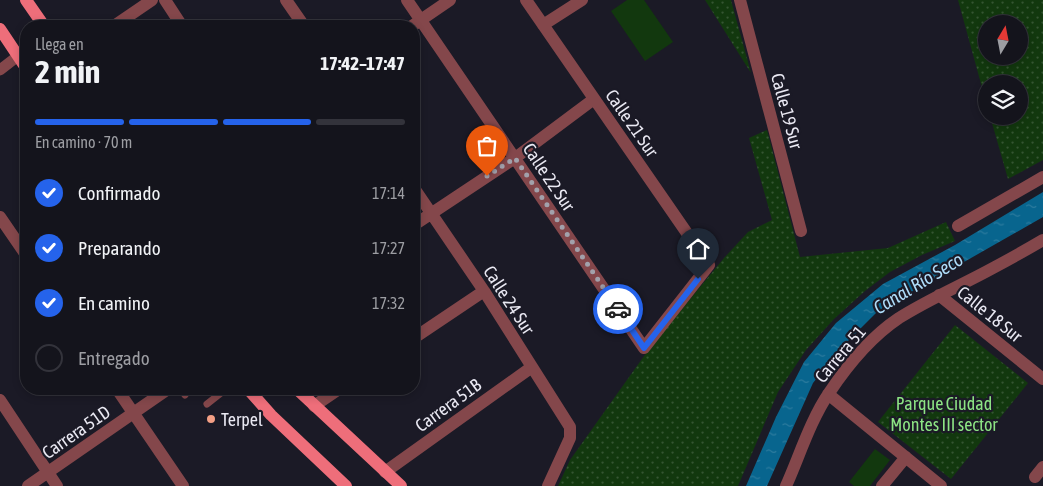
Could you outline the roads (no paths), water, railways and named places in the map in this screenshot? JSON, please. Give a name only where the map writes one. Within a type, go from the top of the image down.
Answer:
[{"type":"main road","points":[[26,0],[40,20]]},
{"type":"main road","points":[[0,29],[20,59]]},
{"type":"main road","points":[[253,395],[271,415],[346,486]]},
{"type":"main road","points":[[302,395],[401,486]]},
{"type":"street","points":[[123,20],[152,0]]},
{"type":"street","points":[[164,0],[178,20]]},
{"type":"street","points":[[286,0],[300,20]]},
{"type":"street","name":"Calle 22 Sur","points":[[407,0],[415,20]]},
{"type":"street","points":[[420,20],[450,0]]},
{"type":"street","name":"Calle 21 Sur","points":[[526,0],[709,265],[644,348]]},
{"type":"street","points":[[543,25],[582,0]]},
{"type":"street","name":"Calle 19 Sur","points":[[740,0],[802,231]]},
{"type":"street","name":"Calle 22 Sur","points":[[420,28],[515,158],[644,348]]},
{"type":"street","points":[[0,70],[18,56]]},
{"type":"street","points":[[420,222],[515,158],[594,98]]},
{"type":"street","points":[[958,226],[1043,177]]},
{"type":"street","name":"Calle 24 Sur","points":[[420,197],[484,291],[568,422],[571,433],[568,443],[548,486]]},
{"type":"street","points":[[0,216],[20,246]]},
{"type":"street","name":"Carrera 51","points":[[786,486],[816,416],[828,394],[868,345],[898,319],[1043,240]]},
{"type":"street","points":[[420,334],[484,291]]},
{"type":"street","name":"Calle 18 Sur","points":[[939,295],[1043,379]]},
{"type":"street","name":"Carrera 51B","points":[[385,472],[532,367]]},
{"type":"street","points":[[828,394],[941,486]]},
{"type":"street","points":[[121,395],[183,486]]},
{"type":"street","name":"Carrera 51D","points":[[28,486],[159,395]]},
{"type":"street","points":[[314,406],[330,395]]},
{"type":"street","points":[[0,400],[57,486]]},
{"type":"street","points":[[882,486],[906,457]]},
{"type":"street","points":[[1035,477],[1043,467]]},
{"type":"lane","points":[[207,404],[218,395]]},
{"type":"water","name":"Canal Río Seco","points":[[1043,192],[1043,217],[878,311],[840,349],[813,383],[767,486],[746,486],[776,417],[804,362],[836,323],[883,284],[955,245]]},
{"type":"place","name":"Terpel","points":[[211,419]]},
{"type":"park label","name":"Parque Ciudad Montes III sector","points":[[944,413]]}]
